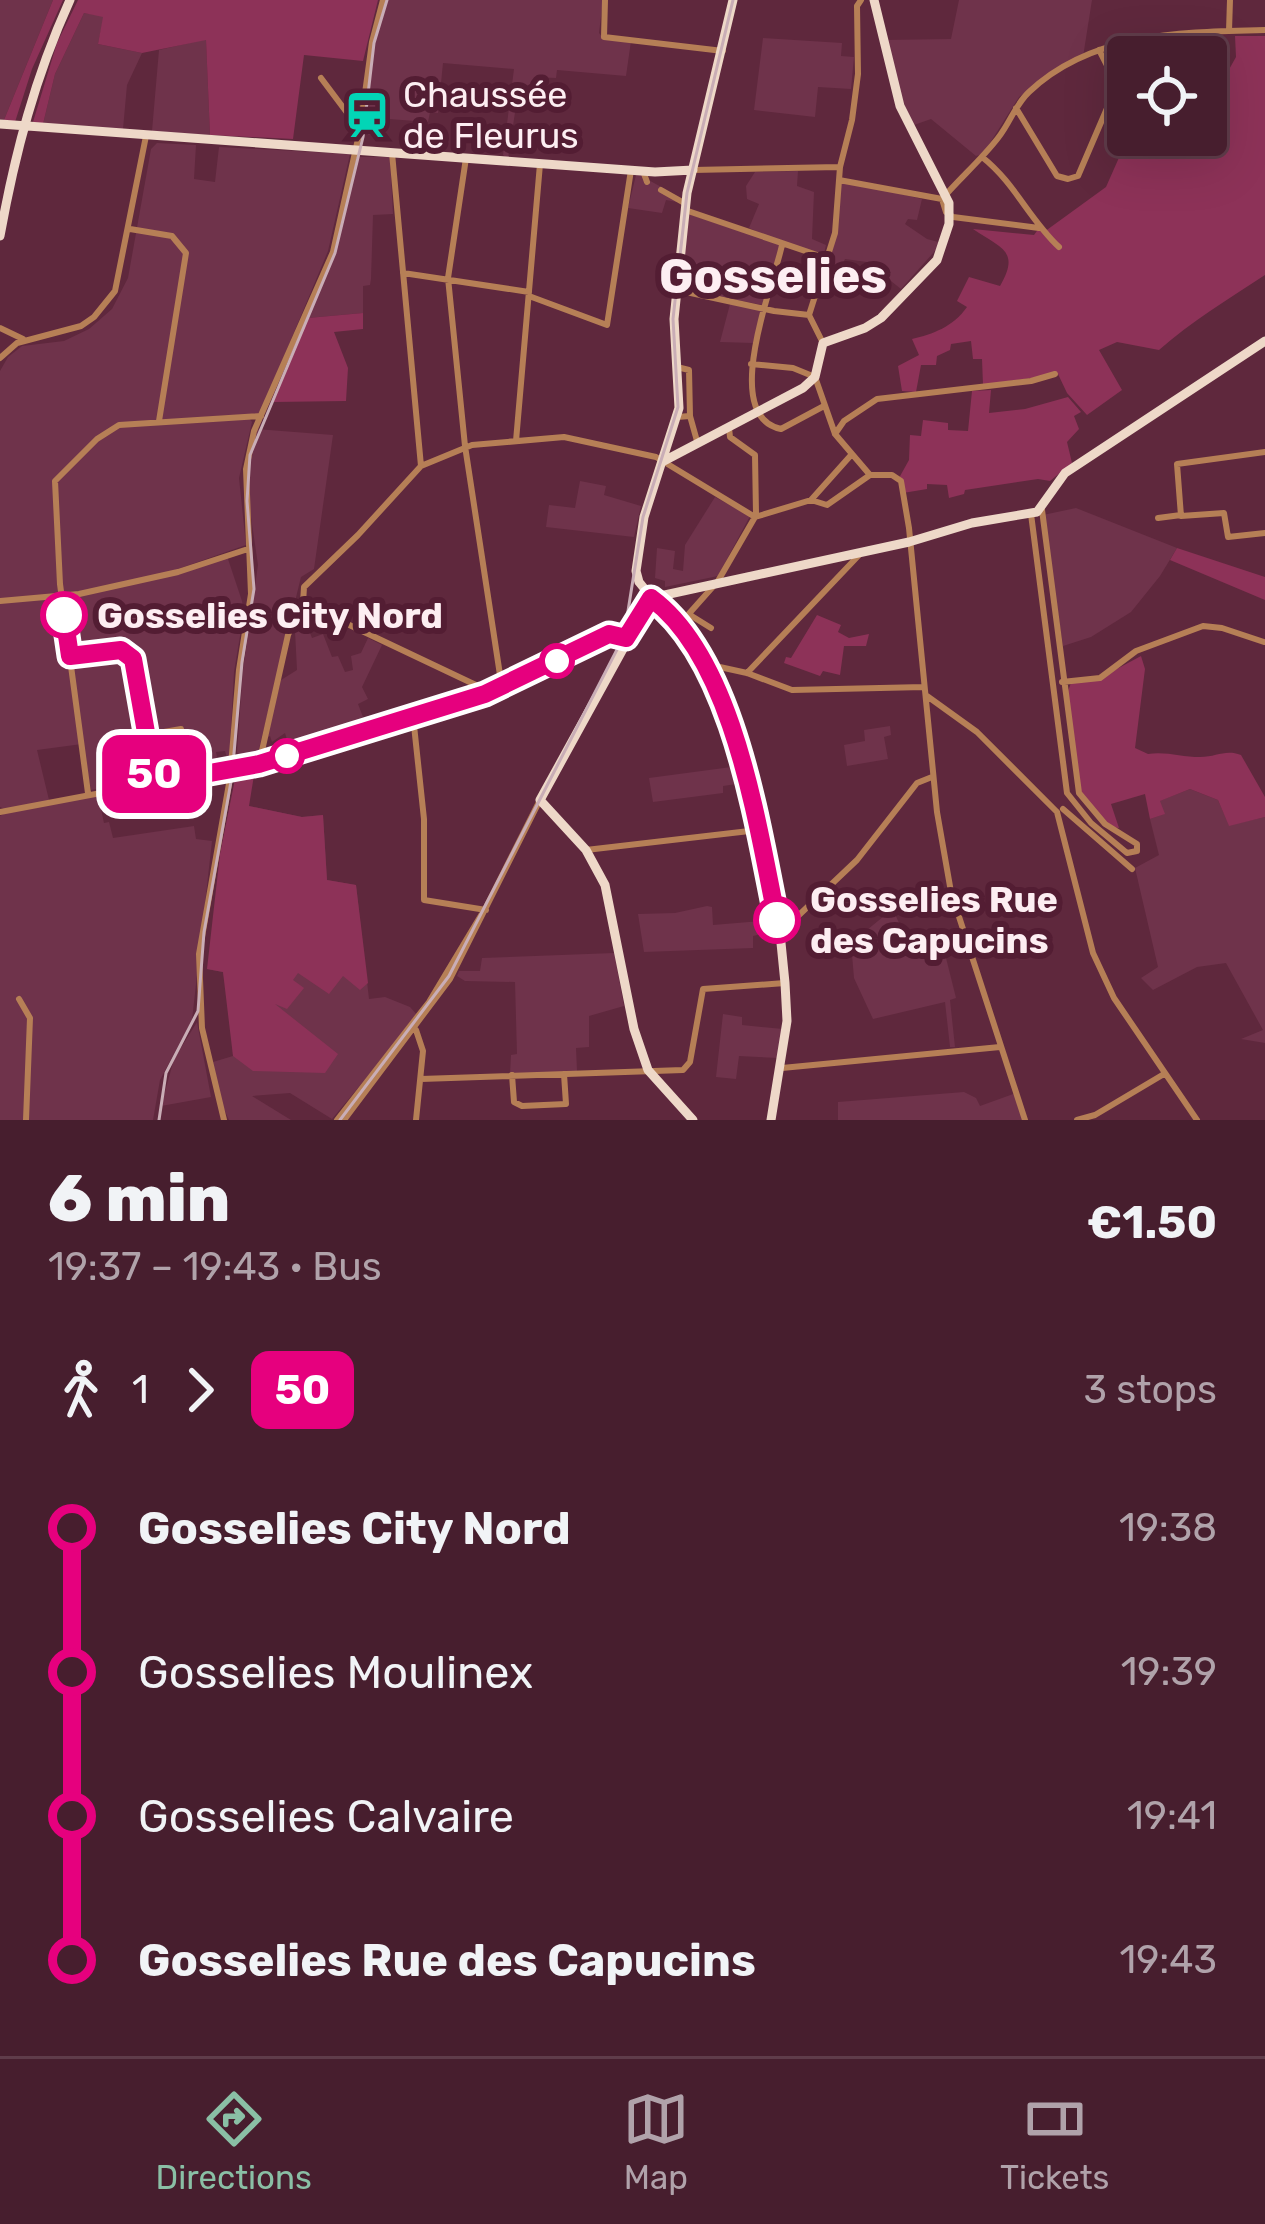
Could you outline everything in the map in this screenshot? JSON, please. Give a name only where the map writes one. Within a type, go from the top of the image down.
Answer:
[{"type":"main road","points":[[0,236],[16,144],[45,56],[70,0]]},
{"type":"main road","points":[[733,0],[686,207],[674,328],[685,367],[677,417],[643,522],[637,577],[706,664],[737,742],[780,933],[785,983],[787,1021],[771,1120]]},
{"type":"main road","points":[[662,462],[795,394],[814,376],[823,343],[874,323],[937,260],[950,216],[900,106],[873,0]]},
{"type":"main road","points":[[0,124],[630,170],[645,177],[693,170]]},
{"type":"main road","points":[[693,1120],[648,1070],[634,1029],[605,885],[586,850],[540,800],[651,598],[849,558],[972,523],[1037,512],[1058,479],[1264,345]]},
{"type":"street","points":[[224,1120],[213,1086],[198,999],[201,937],[231,769],[252,577],[245,479],[261,416],[331,259],[361,130],[383,0]]},
{"type":"street","points":[[605,0],[604,37],[723,51]]},
{"type":"street","points":[[823,343],[808,315],[835,233],[840,166],[858,74],[857,6],[861,0]]},
{"type":"street","points":[[1229,31],[1230,0]]},
{"type":"street","points":[[838,180],[943,197],[1000,136],[1016,108],[1041,82],[1099,50],[1160,36],[1265,30]]},
{"type":"street","points":[[1016,108],[1057,176],[1078,176],[1117,85],[1099,50]]},
{"type":"street","points":[[321,77],[361,130]]},
{"type":"street","points":[[0,328],[26,339],[67,332],[106,305],[121,276],[146,136]]},
{"type":"street","points":[[392,153],[421,466]]},
{"type":"street","points":[[982,157],[1005,175],[1039,228],[1059,247]]},
{"type":"street","points":[[466,158],[448,278],[465,446],[502,688]]},
{"type":"street","points":[[516,441],[540,164]]},
{"type":"street","points":[[693,170],[840,166]]},
{"type":"street","points":[[403,273],[529,294],[607,326],[630,170]]},
{"type":"street","points":[[661,190],[686,207],[826,258]]},
{"type":"street","points":[[950,216],[1039,228]]},
{"type":"street","points":[[130,229],[172,236],[186,253],[159,421]]},
{"type":"street","points":[[782,245],[751,364],[757,412],[763,423],[781,429],[824,406]]},
{"type":"street","points":[[773,285],[801,292]]},
{"type":"street","points":[[677,290],[808,315]]},
{"type":"street","points":[[0,358],[26,339]]},
{"type":"street","points":[[751,364],[794,368],[814,376],[835,434],[870,476]]},
{"type":"street","points":[[685,367],[698,445]]},
{"type":"street","points":[[835,434],[844,421],[877,399],[1055,374]]},
{"type":"street","points":[[88,794],[62,594],[54,493],[57,478],[108,430],[159,421],[261,416]]},
{"type":"street","points":[[677,417],[690,416]]},
{"type":"street","points":[[679,626],[718,581],[754,513],[757,460],[730,437],[729,428]]},
{"type":"street","points":[[259,764],[290,627],[303,602],[304,587],[421,466],[465,446],[570,438],[656,457],[754,513],[811,500],[827,506],[870,476],[899,478],[932,777],[951,892],[1025,1120]]},
{"type":"street","points":[[1181,515],[1177,464],[1265,452]]},
{"type":"street","points":[[811,500],[852,454]]},
{"type":"street","points":[[1037,512],[1071,801],[1126,853],[1137,851],[1136,844],[1105,824],[1079,793],[1058,682]]},
{"type":"street","points":[[1158,518],[1224,513],[1228,537],[1265,533]]},
{"type":"street","points":[[0,601],[79,594],[250,549]]},
{"type":"street","points":[[747,673],[849,558]]},
{"type":"street","points":[[303,602],[478,686],[485,694]]},
{"type":"street","points":[[690,615],[711,628]]},
{"type":"street","points":[[1058,682],[1100,678],[1136,651],[1203,626],[1265,644]]},
{"type":"street","points":[[2,812],[259,764],[502,688],[609,634],[624,642]]},
{"type":"street","points":[[70,656],[129,653],[155,783]]},
{"type":"street","points":[[706,664],[792,690],[926,691],[1132,869]]},
{"type":"street","points":[[413,716],[423,802],[424,900],[486,910]]},
{"type":"street","points":[[147,735],[181,729],[190,777]]},
{"type":"street","points":[[780,933],[857,860],[917,783],[932,777]]},
{"type":"street","points":[[1060,811],[1079,793]]},
{"type":"street","points":[[340,1120],[450,980],[540,800]]},
{"type":"street","points":[[1060,811],[1093,953],[1114,998],[1197,1120]]},
{"type":"street","points":[[586,850],[758,830]]},
{"type":"street","points":[[421,1078],[687,1067],[703,989],[785,983]]},
{"type":"street","points":[[19,999],[30,1018],[26,1120]]},
{"type":"street","points":[[413,1027],[423,1045],[416,1120]]},
{"type":"street","points":[[782,1068],[1000,1047]]},
{"type":"street","points":[[512,1075],[514,1102],[522,1106],[566,1103],[563,1073]]},
{"type":"street","points":[[1077,1120],[1098,1113],[1164,1073]]},
{"type":"shaded area","points":[[0,0],[53,0],[4,120],[0,119]]},
{"type":"shaded area","points":[[53,0],[63,0],[15,122],[4,120]]},
{"type":"shaded area","points":[[78,0],[378,0],[363,61],[304,55],[293,139],[210,135],[206,40],[142,53],[98,44],[103,17],[84,13],[55,74],[43,124],[33,122],[57,43]]},
{"type":"shaded area","points":[[387,0],[603,0],[599,33],[604,39],[631,41],[626,76],[557,70],[556,78],[536,77],[533,99],[517,99],[508,159],[503,155],[514,69],[443,63],[438,113],[430,112],[428,122],[389,119],[382,134],[368,135],[372,44]]},
{"type":"shaded area","points":[[959,0],[1092,0],[1083,57],[1019,97],[983,154],[976,156],[931,119],[911,126],[884,40],[951,39]]},
{"type":"shaded area","points":[[84,13],[104,16],[98,44],[142,53],[127,85],[123,129],[43,124],[55,74]]},
{"type":"shaded area","points":[[1235,36],[1265,36],[1265,275],[1159,350],[1117,342],[1099,350],[1122,390],[1087,415],[1067,393],[1058,374],[983,385],[982,359],[973,359],[971,341],[951,344],[950,350],[937,356],[936,365],[921,365],[916,392],[902,391],[898,366],[919,355],[912,339],[942,329],[961,314],[967,307],[957,301],[969,277],[1000,286],[1006,274],[1004,251],[973,229],[1034,235],[1039,228],[1044,232],[1106,187],[1120,156],[1227,156],[1227,73],[1236,57]]},
{"type":"shaded area","points":[[763,38],[842,43],[841,56],[854,57],[851,89],[818,87],[815,117],[754,110]]},
{"type":"shaded area","points":[[206,39],[210,135],[152,131],[159,50]]},
{"type":"shaded area","points":[[157,143],[196,145],[194,179],[215,182],[219,147],[350,154],[328,251],[260,414],[217,416],[218,421],[249,418],[252,422],[239,478],[246,545],[175,570],[227,556],[242,601],[229,765],[225,751],[216,752],[219,768],[151,780],[143,735],[119,739],[124,784],[91,790],[82,744],[37,750],[49,800],[98,795],[113,838],[194,826],[196,839],[212,841],[192,1020],[160,1080],[153,1120],[0,1120],[0,816],[9,811],[0,807],[0,371],[22,346],[64,341],[89,329],[112,309],[128,278],[151,149]]},
{"type":"shaded area","points":[[357,157],[390,157],[393,214],[373,215],[371,279],[370,285],[363,286],[363,313],[308,318],[339,234]]},
{"type":"shaded area","points":[[643,171],[643,177],[677,202],[666,200],[662,213],[628,208],[636,175]]},
{"type":"shaded area","points":[[798,171],[797,186],[814,192],[812,239],[826,245],[824,254],[749,228],[759,204],[747,199],[746,186],[755,172]]},
{"type":"shaded area","points":[[840,180],[922,199],[917,220],[908,219],[905,224],[942,243],[901,289],[867,262],[845,259],[834,281],[838,292],[820,287],[836,238]]},
{"type":"shaded area","points":[[688,214],[782,245],[766,306],[680,288]]},
{"type":"shaded area","points":[[730,304],[763,310],[753,343],[720,342]]},
{"type":"shaded area","points":[[363,313],[363,329],[334,332],[348,368],[346,401],[273,402],[308,318]]},
{"type":"shaded area","points":[[991,390],[989,413],[1068,397],[1081,412],[1074,416],[1079,429],[1067,442],[1072,463],[1050,481],[965,490],[949,498],[947,485],[927,484],[927,489],[903,493],[899,478],[909,460],[910,435],[921,436],[923,420],[948,423],[948,430],[968,431],[972,391]]},
{"type":"shaded area","points":[[256,429],[333,435],[314,569],[301,577],[256,761],[242,762],[237,752],[243,669],[258,565],[245,476]]},
{"type":"shaded area","points":[[580,481],[606,486],[604,495],[641,506],[634,537],[546,527],[549,505],[575,508]]},
{"type":"shaded area","points":[[715,497],[750,516],[718,576],[665,587],[665,581],[655,578],[657,548],[675,551],[673,569],[683,571],[685,545]]},
{"type":"shaded area","points":[[1076,508],[1177,548],[1131,612],[1091,637],[1063,646],[1043,515]]},
{"type":"shaded area","points":[[1177,548],[1265,577],[1265,600],[1170,560]]},
{"type":"shaded area","points":[[817,615],[841,625],[838,632],[849,638],[869,634],[866,646],[844,646],[840,675],[823,671],[820,676],[784,663]]},
{"type":"shaded area","points":[[306,622],[312,638],[323,634],[332,657],[338,656],[345,672],[353,670],[351,656],[361,653],[368,638],[382,645],[362,687],[368,699],[358,704],[363,717],[350,723],[352,731],[291,752],[285,733],[272,742],[270,736],[266,738],[281,680],[297,670],[295,631]]},
{"type":"shaded area","points":[[1141,656],[1145,669],[1135,748],[1148,754],[1241,755],[1265,797],[1265,817],[1229,826],[1218,800],[1190,789],[1160,801],[1165,814],[1150,819],[1145,794],[1111,804],[1119,828],[1109,827],[1081,795],[1068,691],[1071,683],[1100,678]]},
{"type":"shaded area","points":[[890,726],[891,735],[884,737],[888,759],[847,766],[844,745],[865,741],[864,730]]},
{"type":"shaded area","points":[[739,766],[743,783],[723,786],[723,793],[653,802],[649,778]]},
{"type":"shaded area","points":[[255,769],[249,806],[302,817],[323,815],[327,880],[356,885],[368,983],[360,990],[343,976],[329,994],[298,973],[293,980],[304,988],[287,1009],[275,1004],[338,1054],[325,1073],[253,1071],[233,1056],[223,972],[207,969],[220,854],[236,774]]},
{"type":"shaded area","points":[[1190,789],[1218,800],[1229,825],[1265,817],[1265,1043],[1241,1039],[1263,1030],[1226,963],[1197,967],[1153,990],[1141,978],[1158,967],[1135,868],[1159,855],[1150,819],[1164,814],[1159,801]]},
{"type":"shaded area","points":[[249,806],[302,817],[323,815],[327,880],[356,885],[369,999],[385,997],[410,1007],[418,1016],[332,1119],[290,1093],[252,1096],[291,1120],[229,1120],[220,1100],[213,1062],[233,1056],[230,1012],[223,972],[207,969]]},
{"type":"shaded area","points":[[712,907],[713,925],[772,920],[779,930],[753,936],[753,948],[644,952],[638,914]]},
{"type":"shaded area","points":[[889,912],[895,914],[909,945],[920,943],[927,964],[946,958],[956,998],[950,1000],[955,1047],[950,1047],[945,1002],[873,1019],[854,978],[851,943]]},
{"type":"shaded area","points":[[614,953],[624,1006],[589,1016],[589,1047],[576,1048],[577,1071],[510,1075],[511,1055],[517,1054],[515,982],[465,981],[457,976],[459,971],[480,971],[482,958]]},
{"type":"shaded area","points":[[723,1014],[742,1017],[742,1025],[783,1029],[779,1058],[739,1056],[736,1079],[716,1077]]},
{"type":"shaded area","points":[[197,1022],[211,1097],[161,1106],[174,1059]]},
{"type":"shaded area","points":[[964,1092],[980,1106],[1016,1093],[1025,1120],[838,1120],[838,1102]]},
{"type":"tram line","points":[[159,1120],[166,1073],[198,1011],[204,932],[232,776],[254,589],[247,501],[250,455],[335,253],[363,137],[374,43],[387,0]]},
{"type":"tram line","points":[[340,1120],[449,976],[624,636],[643,517],[678,407],[673,319],[687,193],[733,0]]},
{"type":"bus line","name":"50","points":[[64,615],[70,656],[121,650],[133,659],[155,783],[259,764],[494,691],[609,634],[626,638],[651,598],[706,664],[737,742],[777,920]]},
{"type":"place","name":"Chaussée de Fleurus","points":[[367,115]]},
{"type":"place","name":"Gosselies City Nord","points":[[64,615]]},
{"type":"place","name":"Gosselies Rue des Capucins","points":[[777,920]]},
{"type":"district","name":"Gosselies","points":[[773,276]]}]
